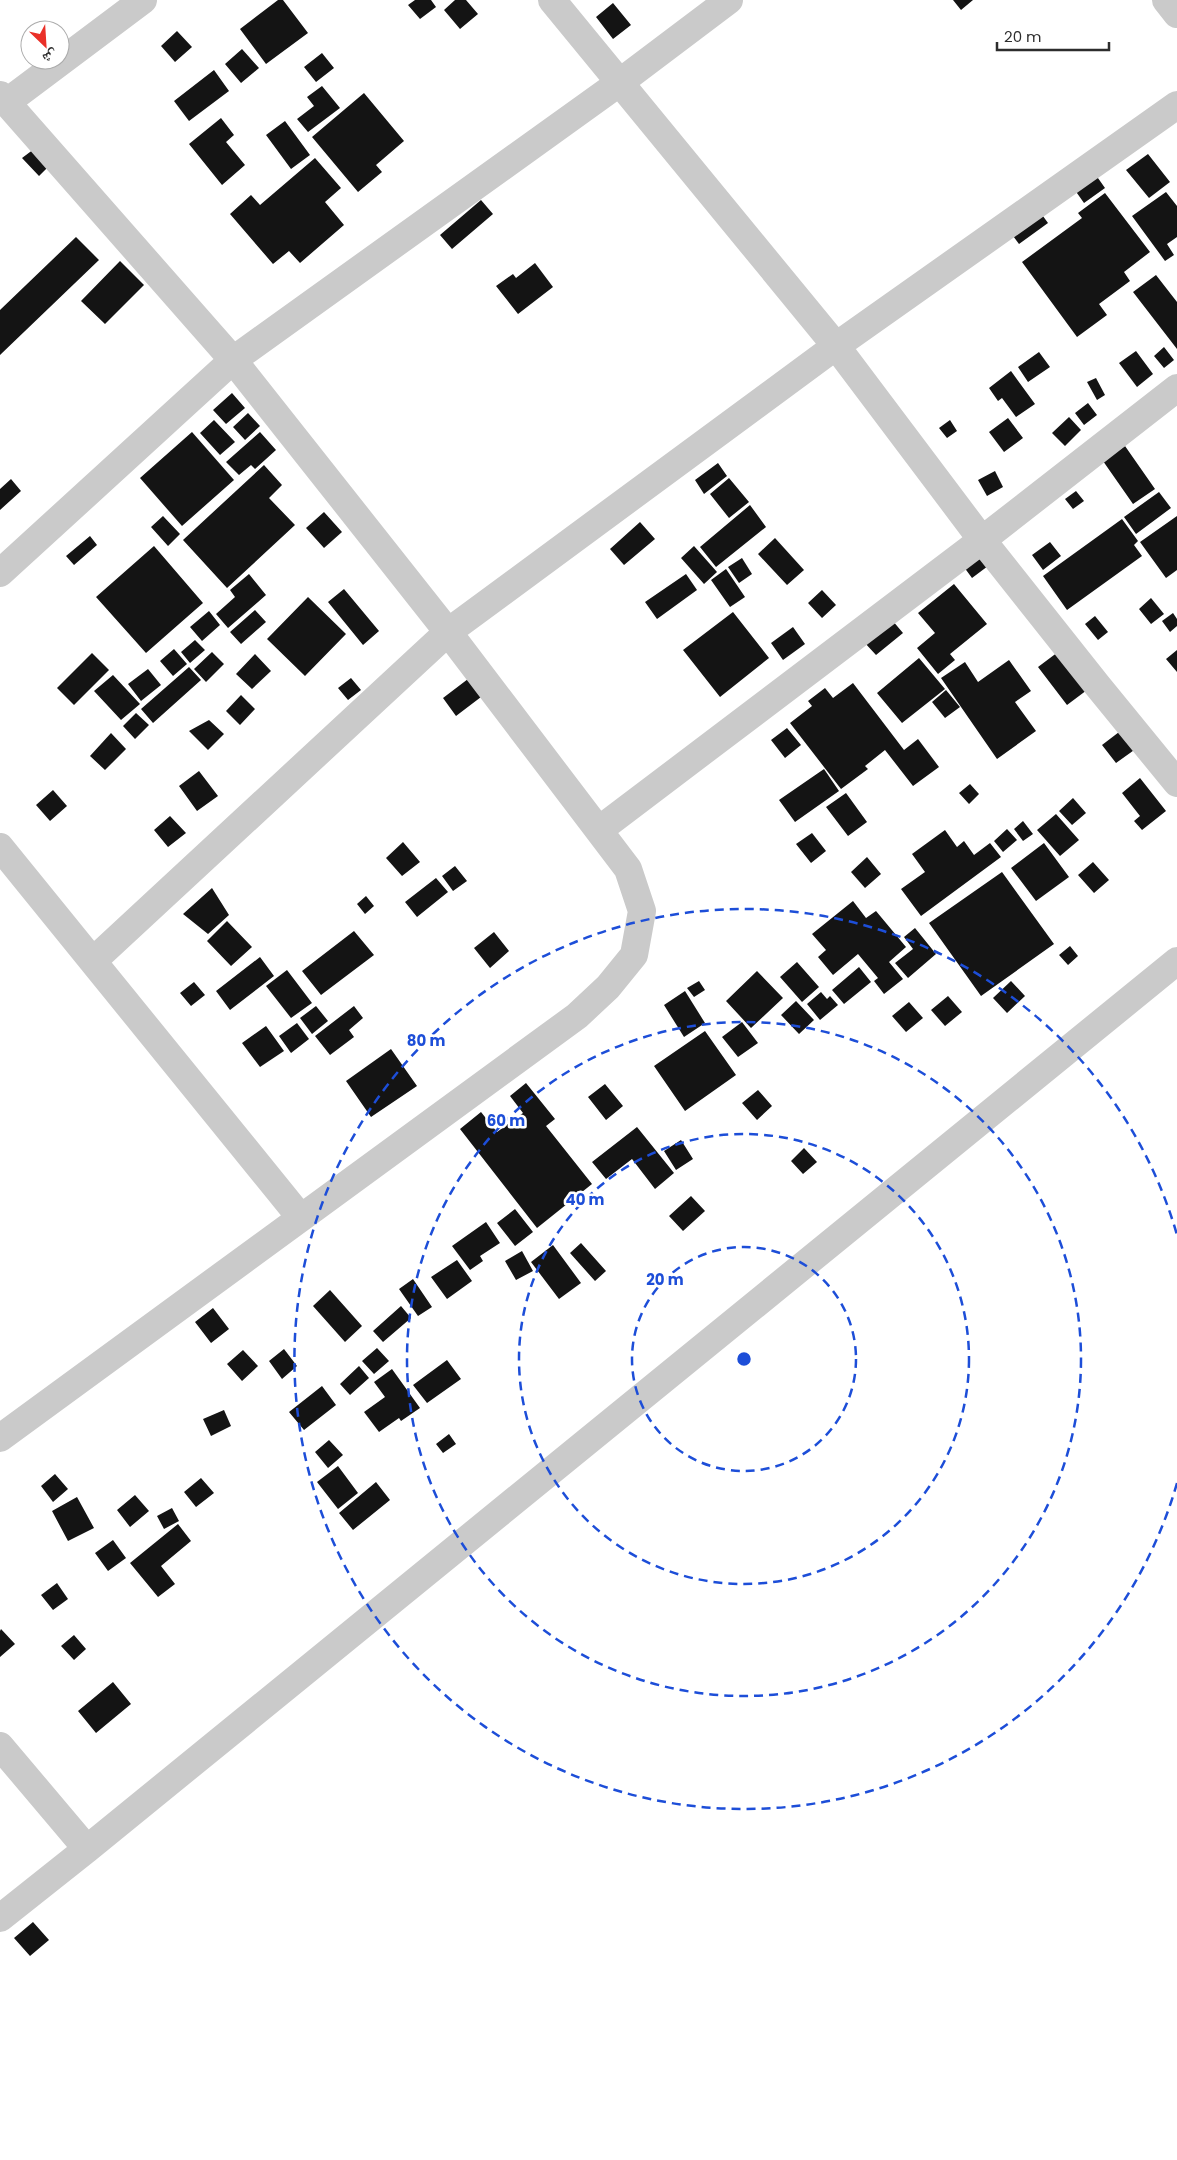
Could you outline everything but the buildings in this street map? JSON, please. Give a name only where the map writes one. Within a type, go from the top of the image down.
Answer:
[{"type":"street","points":[[0,1438],[577,1016],[608,987],[634,955],[642,911],[628,870],[448,632],[233,360],[3,98],[143,0]]},
{"type":"street","points":[[552,0],[836,346],[982,540],[1177,783]]},
{"type":"street","points":[[0,573],[233,360],[619,83],[729,0]]},
{"type":"street","points":[[1166,0],[1177,14]]},
{"type":"street","points":[[93,961],[448,632],[836,346],[1177,105]]},
{"type":"street","points":[[599,830],[982,540],[1177,388]]},
{"type":"street","points":[[0,847],[301,1218]]},
{"type":"street","points":[[0,1918],[88,1849],[1177,961]]},
{"type":"street","points":[[0,1746],[88,1849]]}]
